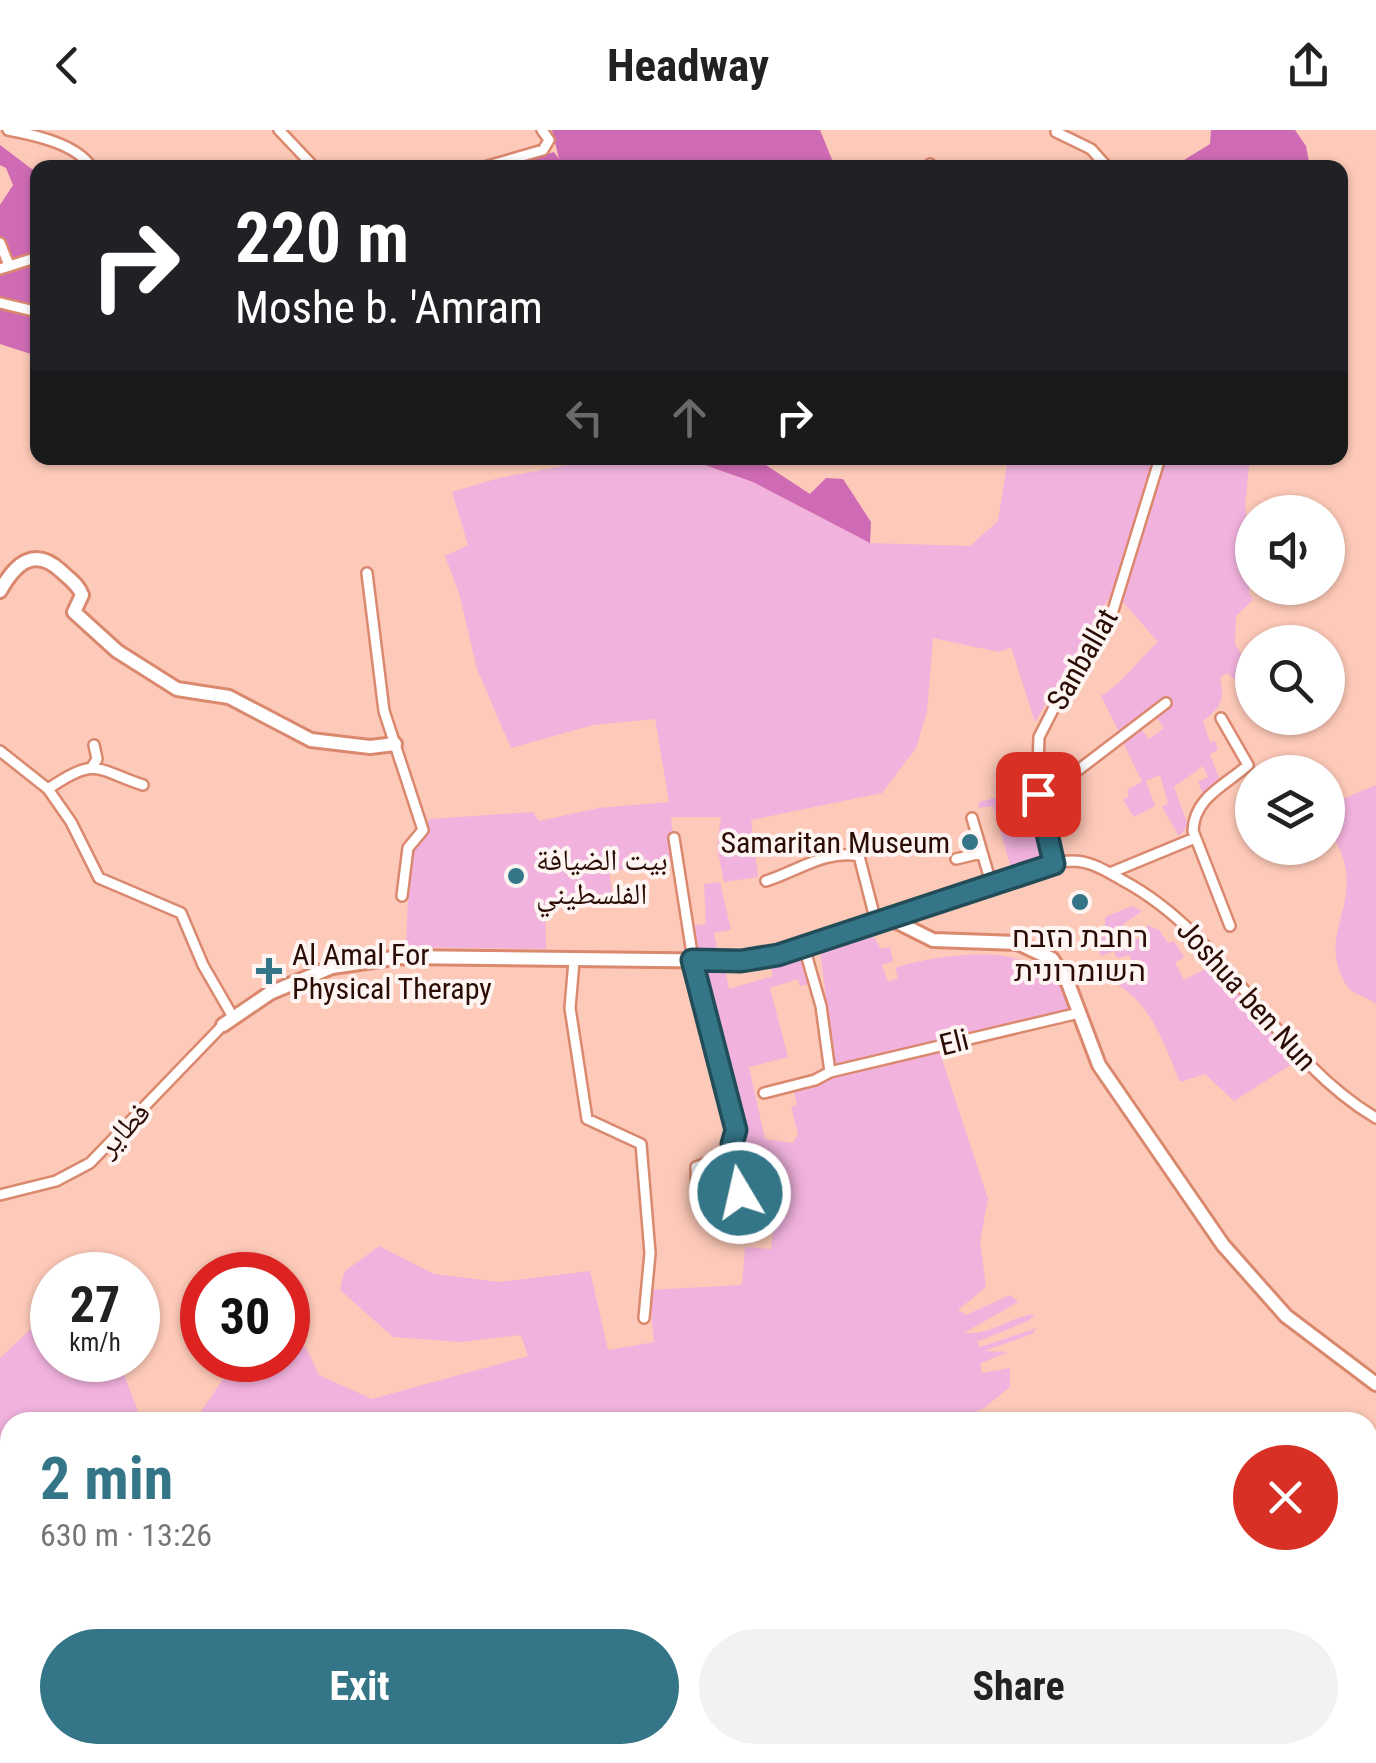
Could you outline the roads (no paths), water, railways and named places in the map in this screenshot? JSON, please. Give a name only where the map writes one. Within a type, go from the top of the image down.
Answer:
[{"type":"street","points":[[8,130],[72,151],[83,160]]},
{"type":"street","points":[[279,130],[307,160]]},
{"type":"street","points":[[509,160],[543,150],[548,144],[542,130]]},
{"type":"street","points":[[1056,132],[1091,149],[1101,160]]},
{"type":"street","points":[[0,243],[5,267],[30,259]]},
{"type":"street","points":[[0,302],[30,310]]},
{"type":"street","name":"Sanballat","points":[[1054,864],[1039,800],[1039,737],[1062,692],[1110,617],[1158,465]]},
{"type":"street","points":[[0,590],[24,561],[34,556],[48,559],[80,588],[82,595],[74,612],[118,651],[177,689],[229,697],[310,740],[370,747],[396,744]]},
{"type":"street","points":[[366,573],[384,711],[423,830],[408,848],[402,896]]},
{"type":"street","points":[[1039,800],[1166,704]]},
{"type":"street","points":[[1221,718],[1248,765],[1202,804],[1194,818],[1195,838],[1230,926]]},
{"type":"street","points":[[92,768],[97,760],[94,745]]},
{"type":"street","points":[[0,751],[48,790],[71,822],[99,878],[182,913],[228,1021],[270,994],[348,963],[410,956],[574,961],[751,960],[882,921],[937,940],[1009,942],[1039,950],[1062,971],[1102,1070],[1245,1274],[1294,1324],[1376,1384]]},
{"type":"street","points":[[48,790],[92,768],[110,769],[143,785]]},
{"type":"street","points":[[972,818],[991,884]]},
{"type":"street","points":[[674,838],[692,960],[736,1130],[732,1144],[736,1164],[740,1193],[736,1201],[712,1206],[697,1202],[696,1167],[709,1162],[736,1164]]},
{"type":"street","points":[[1110,873],[1195,838]]},
{"type":"street","points":[[956,859],[982,853]]},
{"type":"street","points":[[766,881],[802,864],[844,854],[859,856],[882,921]]},
{"type":"street","name":"Joshua ben Nun","points":[[882,921],[1054,864],[1080,861],[1158,899],[1214,950],[1303,1059],[1376,1118]]},
{"type":"street","points":[[804,947],[821,1006],[830,1072]]},
{"type":"street","points":[[574,961],[570,1008],[588,1119],[641,1144],[650,1253],[644,1318]]},
{"type":"street","name":"Eli","points":[[764,1093],[815,1080],[830,1072],[1079,1013]]},
{"type":"street","name":"فطاير","points":[[0,1195],[60,1180],[90,1162],[228,1021]]},
{"type":"place","name":"Samaritan Museum","points":[[970,842]]},
{"type":"place","name":"بيت الضيافة الفلسطيني","points":[[516,876]]},
{"type":"place","name":"רחבת הזבח השומרונית","points":[[1080,902]]},
{"type":"place","name":"Al Amal For Physical Therapy","points":[[269,971]]}]
